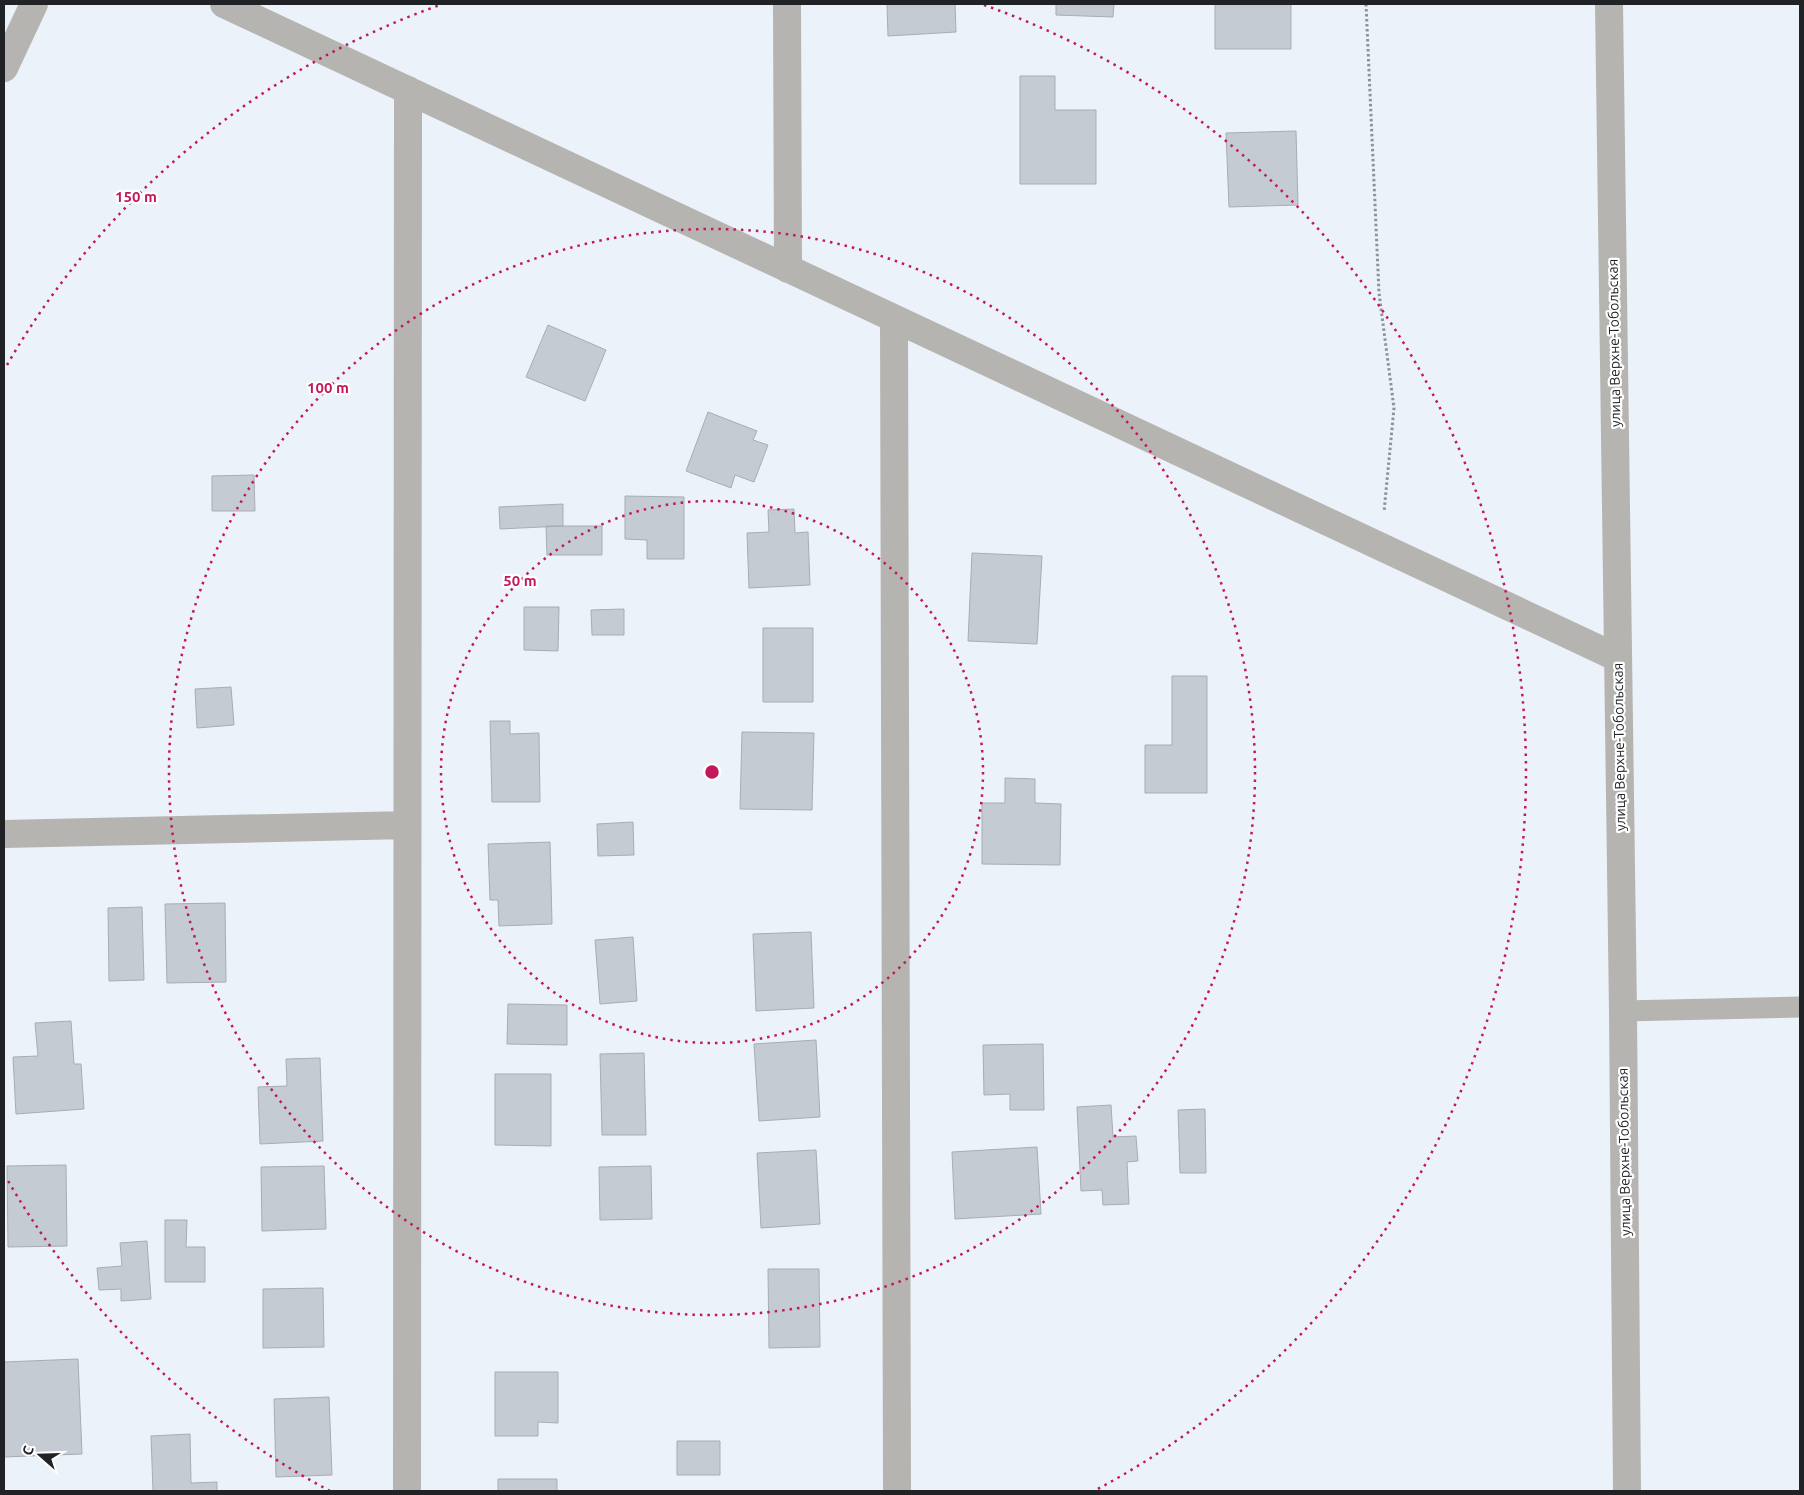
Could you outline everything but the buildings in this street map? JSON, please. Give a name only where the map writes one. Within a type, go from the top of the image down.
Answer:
[{"type":"street","points":[[4,68],[34,4]]},
{"type":"street","points":[[224,4],[1618,658]]},
{"type":"street","points":[[787,4],[788,269]]},
{"type":"street","name":"улица Верхне-Тобольская","points":[[1610,4],[1627,1491]]},
{"type":"street","points":[[407,1491],[408,90]]},
{"type":"street","points":[[894,319],[897,1491]]},
{"type":"street","points":[[4,834],[407,825]]},
{"type":"lane","points":[[1623,1011],[1800,1006]]},
{"type":"path","points":[[1366,4],[1379,293],[1394,408],[1380,547]]}]
